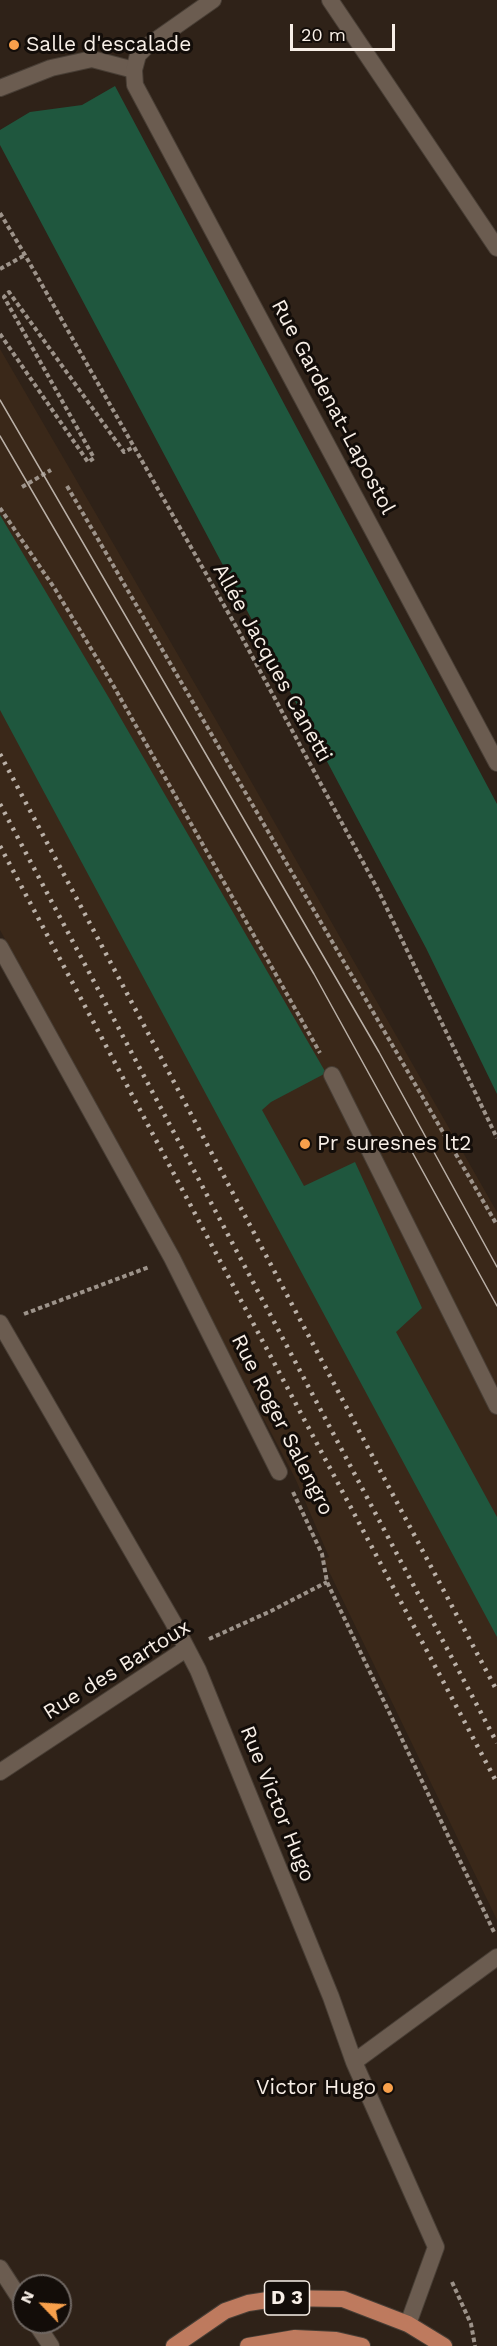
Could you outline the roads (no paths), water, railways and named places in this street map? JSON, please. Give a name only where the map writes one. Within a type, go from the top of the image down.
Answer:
[{"type":"main road","name":"D 3","points":[[174,2346],[225,2311],[248,2303],[281,2298],[343,2300],[408,2324],[444,2346]]},
{"type":"main road","name":"D 3","points":[[248,2346],[295,2338],[336,2340],[362,2346]]},
{"type":"street","points":[[0,88],[51,68],[92,59],[134,70],[138,55],[146,46],[213,0]]},
{"type":"street","points":[[330,0],[497,248]]},
{"type":"street","name":"Rue Gardenat-Lapostol","points":[[134,70],[135,85],[497,763]]},
{"type":"street","name":"Rue Roger Salengro","points":[[0,947],[172,1258],[279,1472]]},
{"type":"street","points":[[332,1075],[497,1406]]},
{"type":"street","name":"Rue Victor Hugo","points":[[0,1323],[202,1681],[331,1997],[354,2062],[436,2247],[408,2324]]},
{"type":"street","name":"Rue des Bartoux","points":[[0,1772],[186,1650]]},
{"type":"street","points":[[354,2062],[497,1957]]},
{"type":"street","points":[[0,2268],[12,2286]]},
{"type":"tram line","points":[[0,400],[379,1052],[497,1267]]},
{"type":"tram line","points":[[0,436],[314,974],[497,1306]]},
{"type":"railway","points":[[0,754],[497,1691]]},
{"type":"railway","points":[[0,804],[497,1743]]},
{"type":"railway","points":[[0,846],[497,1783]]},
{"type":"place","name":"Salle d'escalade","points":[[14,45]]},
{"type":"place","name":"Pr suresnes lt2","points":[[305,1144]]},
{"type":"place","name":"Victor Hugo","points":[[388,2088]]}]
